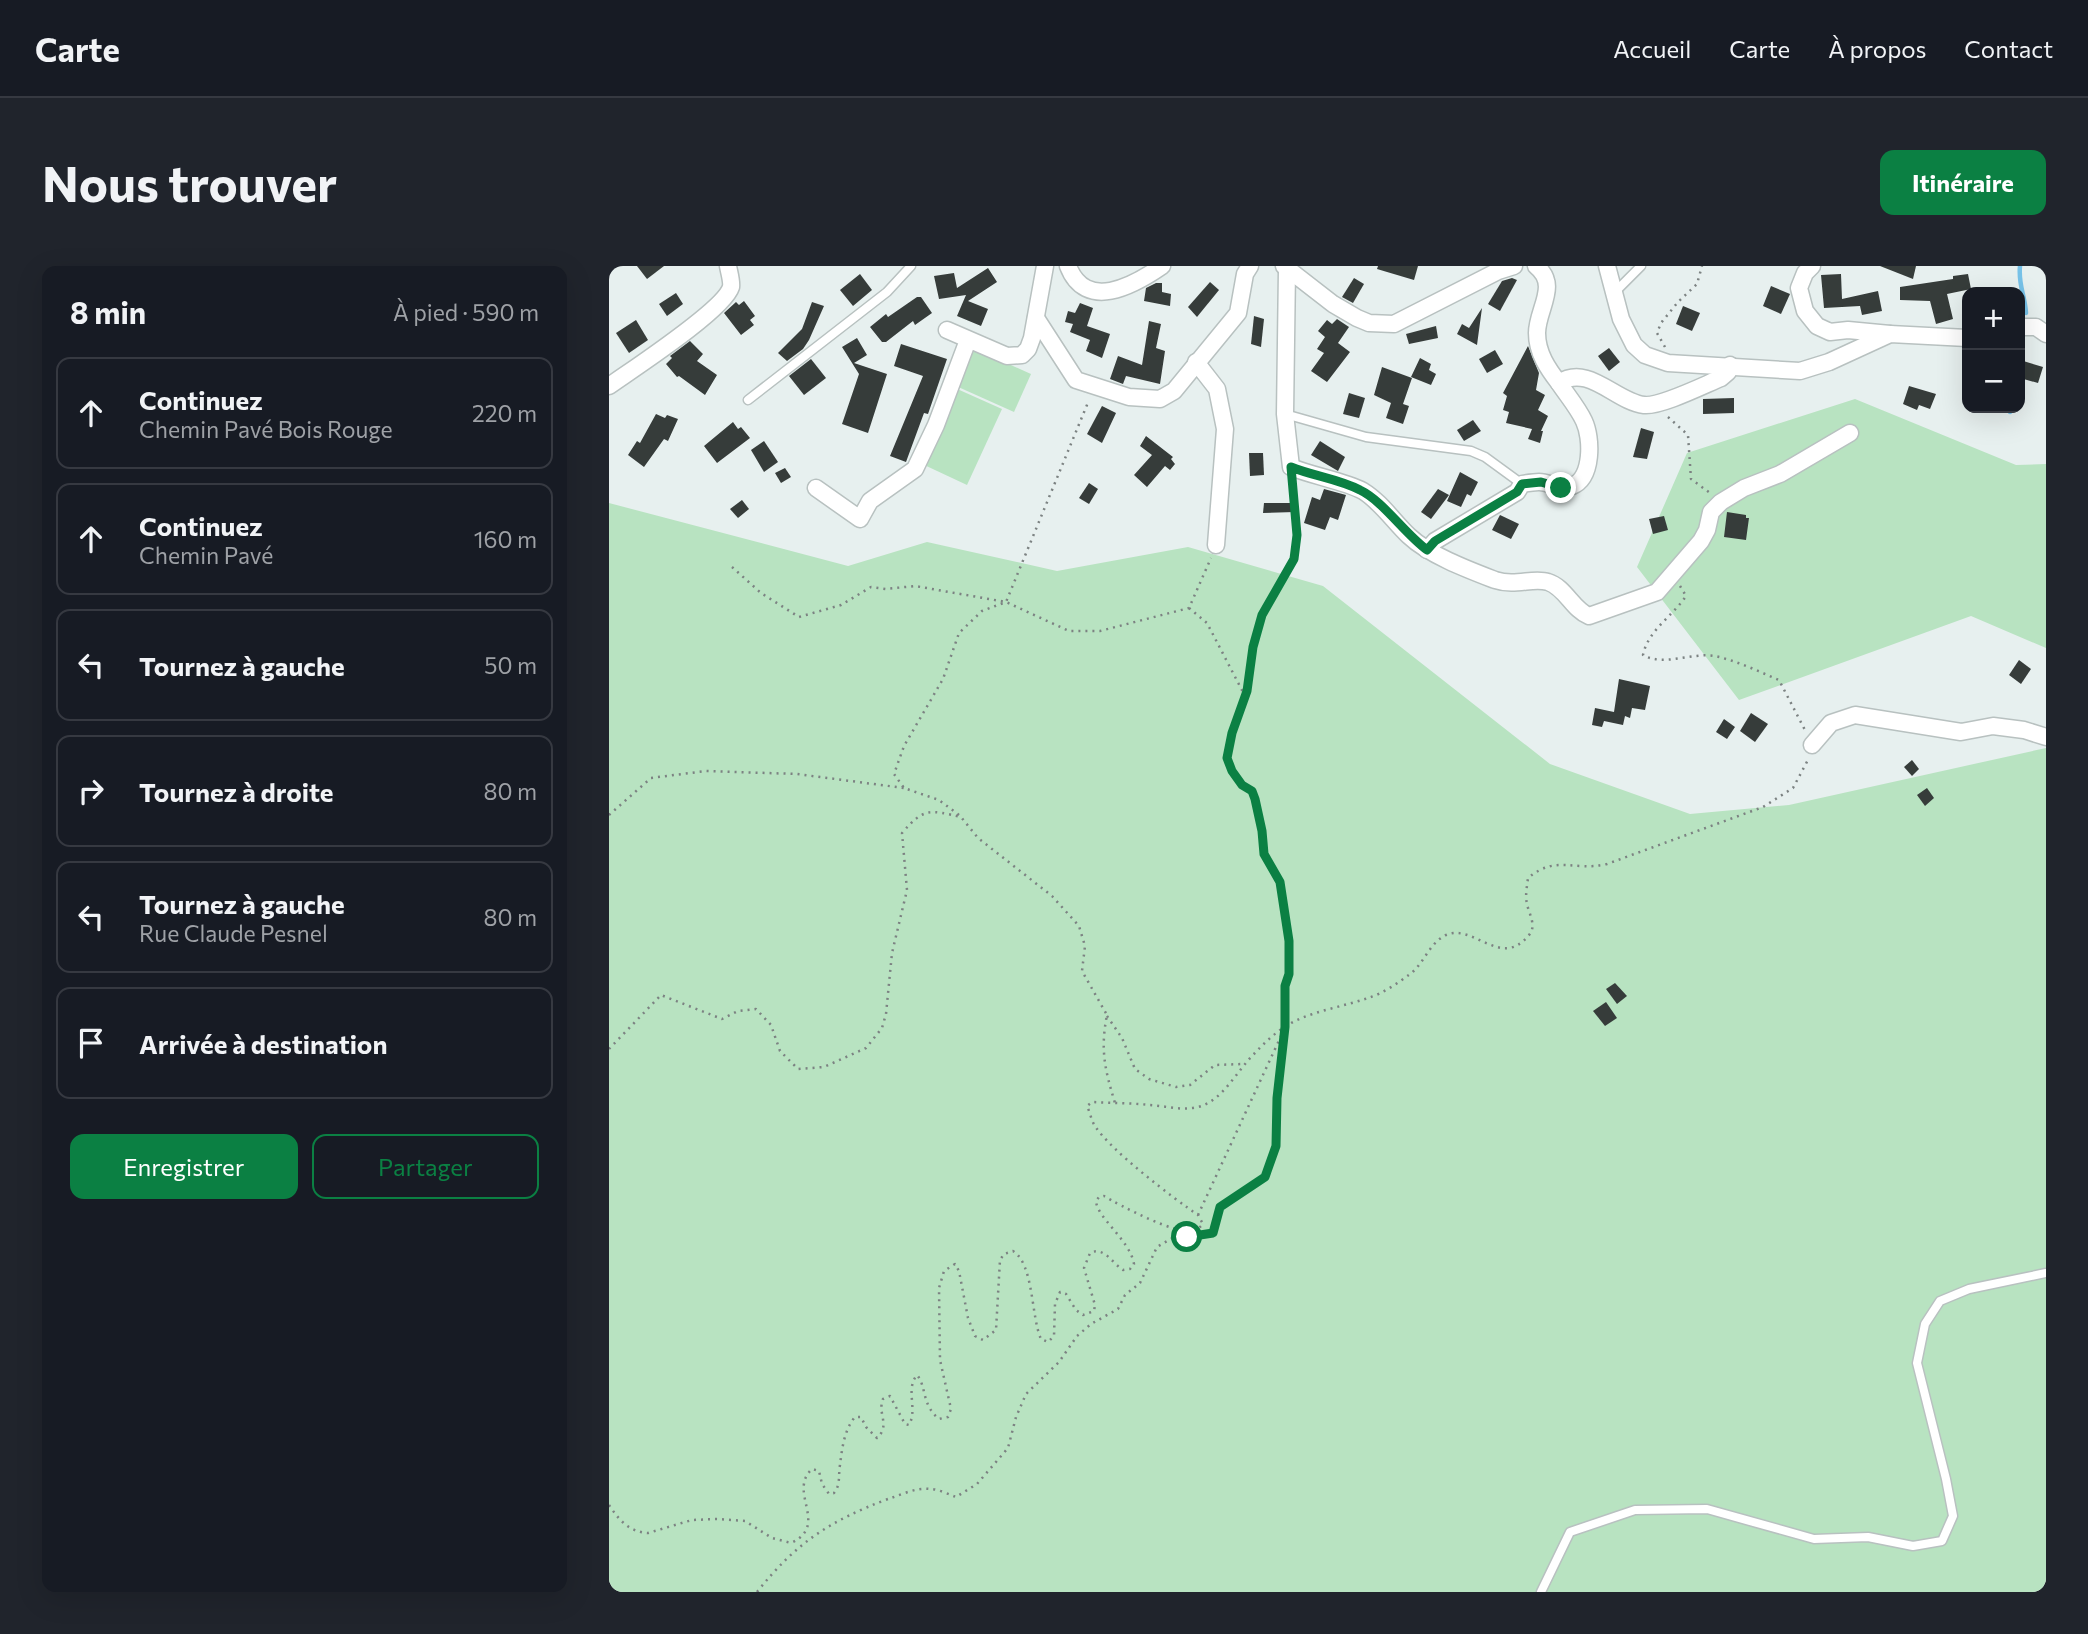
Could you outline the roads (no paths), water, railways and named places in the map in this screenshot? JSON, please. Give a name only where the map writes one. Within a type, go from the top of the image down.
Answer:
[{"type":"street","points":[[609,386],[673,341],[723,301],[731,286],[728,266]]},
{"type":"street","points":[[947,330],[1007,356],[1021,355],[1028,349],[1032,338],[1045,266]]},
{"type":"street","points":[[1068,266],[1077,283],[1089,290],[1104,292],[1136,282],[1162,266]]},
{"type":"street","points":[[1036,318],[1076,380],[1129,397],[1160,399],[1174,391],[1196,362],[1226,331],[1238,313],[1245,274],[1250,266]]},
{"type":"street","points":[[1286,268],[1332,304],[1357,318],[1370,323],[1394,324],[1498,271],[1514,266]]},
{"type":"street","points":[[1427,550],[1435,541],[1517,492],[1522,484],[1541,482],[1561,488],[1571,487],[1580,482],[1585,474],[1588,439],[1584,421],[1548,368],[1538,344],[1538,320],[1547,294],[1548,281],[1543,271],[1536,266]]},
{"type":"street","points":[[1607,266],[1622,319],[1634,345],[1645,355],[1668,363],[1800,371],[1829,362],[1890,334]]},
{"type":"street","points":[[1812,266],[1805,273],[1799,288],[1805,311],[1817,327],[1830,332],[1848,330],[1962,338]]},
{"type":"street","points":[[1286,268],[1285,414],[1291,467],[1362,491],[1427,550],[1497,580],[1513,584],[1547,581],[1581,613],[1589,616],[1657,592],[1701,541],[1711,512],[1721,502],[1744,488],[1780,474],[1850,433]]},
{"type":"street","points":[[2025,327],[2036,327],[2046,334]]},
{"type":"street","points":[[816,488],[860,519],[870,501],[915,469],[936,425],[968,340]]},
{"type":"street","points":[[1196,362],[1217,389],[1225,429],[1216,545]]},
{"type":"street","points":[[1559,383],[1576,377],[1593,381],[1643,405],[1654,404],[1721,378],[1728,373],[1730,365]]},
{"type":"street","points":[[1812,745],[1831,723],[1855,715],[1961,732],[1993,726],[2024,730],[2046,737]]},
{"type":"lane","points":[[748,400],[887,292],[911,266]]},
{"type":"lane","points":[[1614,293],[1641,266]]},
{"type":"lane","points":[[1285,414],[1366,437],[1471,451],[1485,457],[1522,484]]},
{"type":"lane","points":[[1541,1592],[1570,1532],[1635,1510],[1707,1509],[1814,1539],[1868,1537],[1913,1546],[1942,1541],[1953,1516],[1917,1363],[1925,1324],[1940,1301],[1969,1289],[2046,1273]]},
{"type":"waterway","points":[[2020,266],[2026,313]]}]
